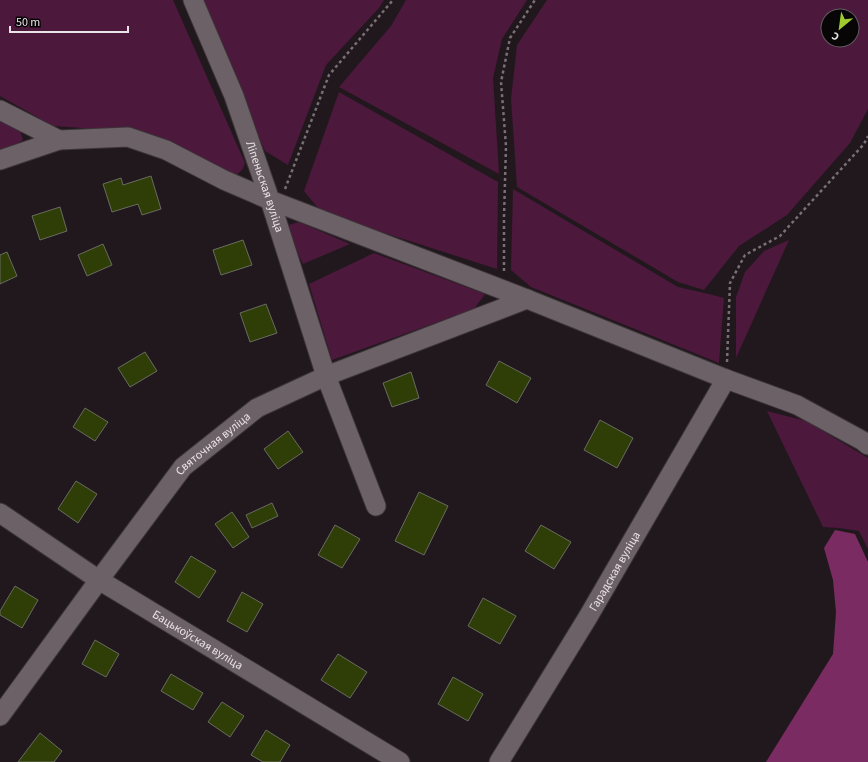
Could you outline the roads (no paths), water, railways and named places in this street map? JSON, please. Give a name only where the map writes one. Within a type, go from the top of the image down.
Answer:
[{"type":"street","name":"Ліпеньская вуліца","points":[[193,0],[234,96],[270,200],[326,376],[376,506]]},
{"type":"street","points":[[0,110],[59,140]]},
{"type":"street","points":[[0,160],[59,140],[128,137],[166,150],[224,180],[270,200],[527,299],[726,379],[797,405],[868,445]]},
{"type":"street","name":"Святочная вуліца","points":[[0,716],[98,580],[183,467],[257,408],[326,376],[527,299]]},
{"type":"street","name":"Гарадская вуліца","points":[[500,762],[588,617],[726,379]]},
{"type":"street","name":"Бацькоўская вуліца","points":[[0,513],[98,580],[400,762]]}]
